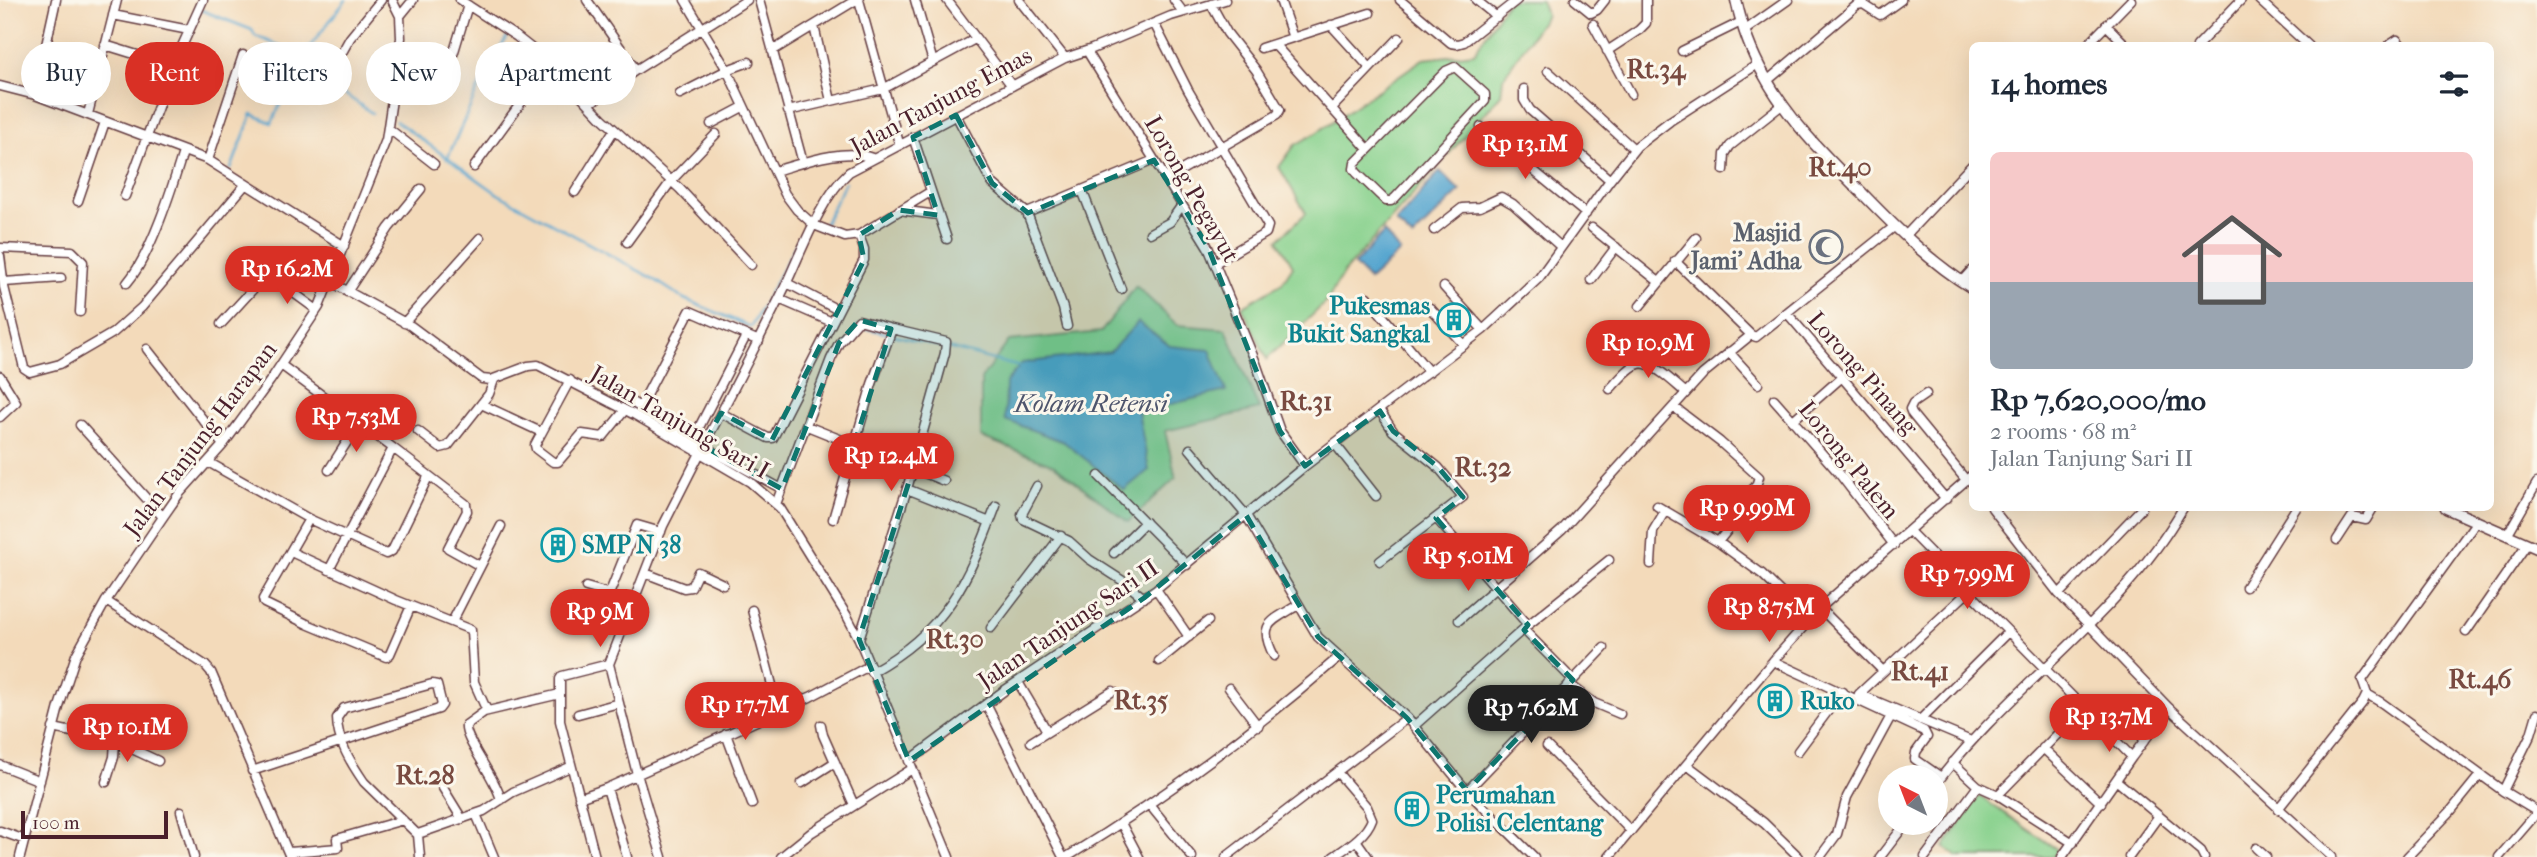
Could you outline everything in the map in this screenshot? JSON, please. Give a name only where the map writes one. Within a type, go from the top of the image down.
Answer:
[{"type":"street","points":[[47,42],[56,0]]},
{"type":"street","points":[[106,42],[117,0]]},
{"type":"street","points":[[184,42],[203,0]]},
{"type":"street","points":[[348,42],[381,0]]},
{"type":"street","name":"Jalan Tanjung Harapan","points":[[20,857],[53,728],[76,655],[106,600],[179,494],[223,445],[317,310],[381,155],[388,128],[401,38],[400,16],[392,0]]},
{"type":"street","points":[[400,16],[413,0]]},
{"type":"street","points":[[460,0],[524,42]]},
{"type":"street","points":[[587,0],[616,42]]},
{"type":"street","points":[[685,0],[727,70],[789,201],[814,225],[841,237],[859,236],[930,192]]},
{"type":"street","points":[[636,70],[747,0]]},
{"type":"street","points":[[759,0],[803,163]]},
{"type":"street","points":[[772,51],[858,0],[900,144]]},
{"type":"street","points":[[915,0],[933,62]]},
{"type":"street","points":[[948,0],[1012,86]]},
{"type":"street","points":[[1019,0],[1065,58]]},
{"type":"street","points":[[1174,0],[1183,12]]},
{"type":"street","name":"Jalan Tanjung Emas","points":[[609,664],[661,532],[759,341],[814,225],[841,179],[855,167],[1065,58],[1183,12],[1225,0]]},
{"type":"street","points":[[1280,0],[1293,38]]},
{"type":"street","points":[[1400,0],[1451,43],[1457,44],[1464,42],[1517,0]]},
{"type":"street","points":[[1476,0],[1497,17]]},
{"type":"street","points":[[1575,0],[1591,13],[1605,0]]},
{"type":"street","points":[[1607,51],[1646,23],[1646,0]]},
{"type":"street","points":[[1737,0],[1742,27],[1758,64],[1783,104],[1821,151],[1895,226],[1969,286]]},
{"type":"street","points":[[1682,51],[1717,32],[1742,27],[1788,0]]},
{"type":"street","points":[[1767,80],[1857,5],[1863,4],[1880,15],[1900,0]]},
{"type":"street","points":[[2090,42],[2132,0]]},
{"type":"street","points":[[2204,42],[2241,0]]},
{"type":"street","points":[[2259,0],[2305,42]]},
{"type":"street","points":[[1166,179],[1276,115],[1280,107],[1227,33],[1211,4]]},
{"type":"street","points":[[457,42],[468,5]]},
{"type":"street","points":[[1261,48],[1370,13]]},
{"type":"street","points":[[114,15],[189,30]]},
{"type":"street","points":[[1154,23],[1188,90],[1269,228],[1266,233],[1215,262]]},
{"type":"street","points":[[1593,24],[1632,94]]},
{"type":"street","points":[[2106,24],[2123,42]]},
{"type":"street","points":[[1331,25],[1370,68]]},
{"type":"street","points":[[814,26],[831,101]]},
{"type":"street","points":[[788,111],[883,89],[975,38]]},
{"type":"street","points":[[1332,108],[1399,38]]},
{"type":"street","points":[[1274,44],[1368,149]]},
{"type":"street","name":"Lorong Pegayut","points":[[1087,51],[1215,262],[1262,377],[1280,431],[1305,466]]},
{"type":"street","points":[[680,94],[749,62]]},
{"type":"street","name":"Jalan Tanjung Sari II","points":[[782,857],[811,832],[910,765],[986,704],[1156,589],[1305,466],[1483,330],[1534,283],[1634,149],[1670,121],[1758,64]]},
{"type":"street","points":[[1450,68],[1458,69],[1486,95],[1485,101],[1391,201],[1384,200],[1354,169],[1357,161],[1368,149],[1450,68]]},
{"type":"street","points":[[208,160],[238,70]]},
{"type":"street","points":[[1548,71],[1634,149]]},
{"type":"street","points":[[0,86],[21,91]]},
{"type":"street","points":[[1524,89],[1524,100],[1530,110],[1610,180]]},
{"type":"street","points":[[1724,170],[1725,153],[1730,146],[1783,104]]},
{"type":"street","points":[[63,105],[208,160],[344,246]]},
{"type":"street","points":[[88,114],[90,105]]},
{"type":"street","points":[[125,197],[158,105]]},
{"type":"street","points":[[474,167],[519,105]]},
{"type":"street","points":[[590,105],[614,130],[672,180],[751,265]]},
{"type":"street","points":[[711,124],[744,107]]},
{"type":"street","points":[[956,114],[992,183],[1027,214],[1063,308],[1067,326]]},
{"type":"street","points":[[78,201],[105,122]]},
{"type":"street","points":[[1481,127],[1586,214]]},
{"type":"street","points":[[388,128],[434,164]]},
{"type":"street","points":[[575,192],[614,130]]},
{"type":"street","points":[[626,242],[672,180],[716,134]]},
{"type":"street","points":[[913,137],[947,239]]},
{"type":"street","points":[[127,283],[136,272],[158,221],[183,152]]},
{"type":"street","points":[[775,171],[850,155],[872,158]]},
{"type":"street","points":[[1027,214],[1154,160]]},
{"type":"street","points":[[1906,236],[1969,168]]},
{"type":"street","points":[[0,256],[3,286],[26,371],[60,364],[113,333],[142,307],[245,185]]},
{"type":"street","points":[[347,292],[389,228],[421,189]]},
{"type":"street","points":[[1082,190],[1121,289]]},
{"type":"street","points":[[1434,230],[1462,208],[1480,207],[1501,197],[1508,200],[1561,247]]},
{"type":"street","points":[[1150,233],[1170,222],[1182,205]]},
{"type":"street","points":[[899,210],[938,215]]},
{"type":"street","name":"Lorong Pinang","points":[[1895,226],[1787,313],[1946,499]]},
{"type":"street","points":[[1592,228],[1659,282]]},
{"type":"street","points":[[721,413],[768,438],[773,438],[864,260],[864,249],[859,236]]},
{"type":"street","points":[[404,323],[480,238]]},
{"type":"street","points":[[1640,306],[1696,238]]},
{"type":"street","points":[[1591,280],[1616,247]]},
{"type":"street","points":[[0,248],[72,250],[77,253],[83,262],[80,312]]},
{"type":"street","points":[[1675,261],[1751,335],[1759,336],[1787,313]]},
{"type":"street","points":[[1962,281],[1969,273]]},
{"type":"street","points":[[221,324],[265,276],[272,277],[317,310]]},
{"type":"street","points":[[3,286],[61,278]]},
{"type":"street","points":[[329,281],[435,342],[477,376],[494,380],[489,394],[448,446],[443,448],[418,431]]},
{"type":"street","points":[[1444,287],[1483,330]]},
{"type":"street","points":[[783,291],[835,316]]},
{"type":"street","points":[[783,291],[835,316]]},
{"type":"street","points":[[1367,297],[1429,372]]},
{"type":"street","points":[[1430,308],[1464,345]]},
{"type":"street","points":[[640,407],[689,312],[696,312],[759,341]]},
{"type":"street","points":[[776,504],[835,351],[853,326],[861,321],[890,333],[945,342],[946,349],[914,469],[859,639]]},
{"type":"street","points":[[833,519],[890,333]]},
{"type":"street","points":[[1459,621],[1562,530],[1703,374],[1751,335]]},
{"type":"street","points":[[616,393],[691,444],[746,336]]},
{"type":"street","points":[[147,349],[223,445]]},
{"type":"street","points":[[1730,352],[1758,384]]},
{"type":"street","points":[[1609,389],[1635,366],[1644,363],[1658,370],[1686,393]]},
{"type":"street","name":"Jalan Tanjung Sari I","points":[[494,380],[536,364],[691,444],[750,482],[776,504],[859,639],[949,857]]},
{"type":"street","points":[[281,365],[463,502],[467,508],[448,548],[480,566]]},
{"type":"street","points":[[0,376],[16,402],[0,417]]},
{"type":"street","points":[[1792,421],[1842,377]]},
{"type":"street","points":[[570,380],[541,432],[536,448],[556,463],[582,434],[600,438],[608,433],[625,410]]},
{"type":"street","points":[[1926,394],[1913,403],[1910,409],[1912,414],[1969,478]]},
{"type":"street","name":"Lorong Palem","points":[[1774,399],[1838,472],[1894,545]]},
{"type":"street","points":[[481,404],[541,432]]},
{"type":"street","points":[[1674,407],[1720,442],[1759,477],[1756,486],[1736,505],[1734,522],[1718,542]]},
{"type":"street","points":[[1380,411],[1393,431],[1438,467],[1463,497],[1380,561]]},
{"type":"street","points":[[329,470],[359,423]]},
{"type":"street","points":[[80,425],[163,517]]},
{"type":"street","points":[[807,426],[944,481]]},
{"type":"street","points":[[1335,444],[1376,496]]},
{"type":"street","points":[[329,570],[393,448]]},
{"type":"street","points":[[1190,449],[1246,515],[1318,637],[1407,718],[1467,790],[1534,857]]},
{"type":"street","points":[[701,450],[782,489]]},
{"type":"street","points":[[208,462],[309,519],[386,554],[390,554],[428,477]]},
{"type":"street","points":[[1099,476],[1187,565]]},
{"type":"street","points":[[1609,857],[1809,620],[1858,573],[1969,480]]},
{"type":"street","points":[[2507,535],[2537,483]]},
{"type":"street","points":[[1037,486],[1022,518],[1074,545],[1089,559],[1144,598]]},
{"type":"street","points":[[908,489],[989,522]]},
{"type":"street","points":[[1691,526],[1712,496]]},
{"type":"street","points":[[579,798],[607,788],[898,657],[937,622],[960,591],[996,506]]},
{"type":"street","points":[[1651,564],[1653,531],[1661,508],[1718,542],[1762,574],[1809,620]]},
{"type":"street","points":[[1994,511],[2059,594],[2169,708],[2332,857]]},
{"type":"street","points":[[2059,594],[2138,511]]},
{"type":"street","points":[[1948,767],[2089,625],[2149,559],[2181,511]]},
{"type":"street","points":[[2246,587],[2294,511]]},
{"type":"street","points":[[2337,540],[2351,518],[2366,520],[2372,511]]},
{"type":"street","points":[[2453,511],[2532,546],[2466,632]]},
{"type":"street","points":[[1436,518],[1571,682],[1594,703],[1620,714]]},
{"type":"street","points":[[309,519],[263,601],[307,624],[387,656],[411,606]]},
{"type":"street","points":[[2477,521],[2361,680],[2367,694],[2503,792],[2537,813],[2499,857]]},
{"type":"street","points":[[1114,553],[1145,522]]},
{"type":"street","points":[[586,587],[610,592],[637,525],[661,532]]},
{"type":"street","points":[[452,622],[501,526]]},
{"type":"street","points":[[1910,532],[2132,757]]},
{"type":"street","points":[[991,628],[1060,536]]},
{"type":"street","points":[[291,552],[411,606],[464,626],[472,632],[474,682],[487,711]]},
{"type":"street","points":[[1414,726],[1526,627],[1609,559]]},
{"type":"street","points":[[645,573],[684,588],[691,587],[698,572],[723,584]]},
{"type":"street","points":[[1156,589],[1189,637]]},
{"type":"street","points":[[1968,592],[1859,694],[1972,741]]},
{"type":"street","points":[[106,600],[211,671],[290,856],[340,853],[337,839],[403,820]]},
{"type":"street","points":[[1274,656],[1265,637],[1266,628],[1298,605]]},
{"type":"street","points":[[1821,608],[1883,671]]},
{"type":"street","points":[[752,610],[779,711]]},
{"type":"street","points":[[1159,661],[1209,621]]},
{"type":"street","points":[[1920,720],[2008,632]]},
{"type":"street","points":[[1467,790],[1604,648]]},
{"type":"street","points":[[986,704],[1065,857],[1149,804],[1258,726],[1339,657]]},
{"type":"street","points":[[1773,661],[1924,732],[1927,737],[1916,752],[1915,759],[1921,765]]},
{"type":"street","points":[[595,857],[559,720],[560,679],[562,676],[609,664],[637,774],[662,857]]},
{"type":"street","points":[[1018,682],[1047,731]]},
{"type":"street","points":[[252,771],[341,741],[439,709],[442,705],[438,687],[432,684],[344,708],[338,714],[337,723],[341,741],[364,782],[418,834],[420,857]]},
{"type":"street","points":[[1229,688],[1258,726]]},
{"type":"street","points":[[1031,742],[1113,691]]},
{"type":"street","points":[[1798,751],[1842,692]]},
{"type":"street","points":[[501,800],[493,777],[465,732],[470,721],[487,711],[560,694]]},
{"type":"street","points":[[2278,809],[2367,694]]},
{"type":"street","points":[[578,714],[619,703]]},
{"type":"street","points":[[1998,795],[2083,708]]},
{"type":"street","points":[[2062,857],[2169,708]]},
{"type":"street","points":[[2503,792],[2537,714]]},
{"type":"street","points":[[1819,857],[1837,834],[1847,797],[1891,716]]},
{"type":"street","points":[[1226,857],[1407,718]]},
{"type":"street","points":[[821,725],[854,805]]},
{"type":"street","points":[[53,728],[115,741],[158,761]]},
{"type":"street","points":[[726,734],[752,804]]},
{"type":"street","points":[[106,782],[114,757],[115,741]]},
{"type":"street","points":[[1547,746],[1631,831]]},
{"type":"street","points":[[2043,748],[2101,803]]},
{"type":"street","points":[[802,783],[835,762]]},
{"type":"street","points":[[1952,762],[1978,786],[1998,795],[2073,843]]},
{"type":"street","points":[[0,765],[40,782]]},
{"type":"street","points":[[1687,765],[1764,823],[1799,857]]},
{"type":"street","points":[[418,834],[476,814],[513,792],[570,767]]},
{"type":"street","points":[[1333,857],[1356,840],[1370,824],[1371,814],[1337,772]]},
{"type":"street","points":[[435,775],[463,819]]},
{"type":"street","points":[[2407,857],[2450,812],[2480,775]]},
{"type":"street","points":[[2117,780],[2201,855]]},
{"type":"street","points":[[1925,857],[1978,786]]},
{"type":"street","points":[[607,788],[627,857]]},
{"type":"street","points":[[1149,804],[1192,857]]},
{"type":"street","points":[[181,811],[194,857]]},
{"type":"street","points":[[476,814],[494,857]]},
{"type":"street","points":[[2129,857],[2158,817]]},
{"type":"street","points":[[1121,823],[1139,857]]},
{"type":"street","points":[[0,831],[25,840]]},
{"type":"street","points":[[1880,857],[1896,835]]},
{"type":"street","points":[[1356,840],[1368,857]]},
{"type":"street","points":[[2256,848],[2266,857]]},
{"type":"highlighted area","points":[[956,115],[992,183],[1028,213],[1154,160],[1208,247],[1280,431],[1305,466],[1380,411],[1393,431],[1438,467],[1463,497],[1436,518],[1528,625],[1524,630],[1573,680],[1467,791],[1407,718],[1318,637],[1246,515],[1144,598],[909,761],[859,639],[913,469],[854,445],[891,329],[859,320],[839,343],[782,489],[703,446],[721,413],[772,440],[864,260],[859,235],[899,210],[938,215],[913,137]]},
{"type":"green space","points":[[1508,0],[1541,0],[1546,15],[1503,78],[1501,95],[1344,272],[1327,301],[1267,359],[1242,307],[1282,283],[1293,266],[1278,240],[1306,213],[1279,167],[1295,145],[1423,59],[1474,53]]},
{"type":"green space","points":[[1136,286],[1177,325],[1226,329],[1259,409],[1165,431],[1176,478],[1128,522],[1054,465],[981,437],[981,379],[1009,341],[1101,332]]},
{"type":"green space","points":[[1979,796],[2058,850],[2053,857],[1958,857],[1944,847]]},
{"type":"water","points":[[1440,171],[1460,191],[1412,238],[1396,222]]},
{"type":"water","points":[[1384,232],[1400,252],[1369,280],[1354,265]]},
{"type":"water","name":"Kolam Retensi","points":[[1138,322],[1170,346],[1210,350],[1226,391],[1138,412],[1149,470],[1124,490],[1064,442],[1005,420],[1006,382],[1022,363],[1110,352]]},
{"type":"waterway","points":[[231,169],[252,114],[272,123],[298,62],[346,0]]},
{"type":"waterway","points":[[201,10],[252,30],[255,36],[286,48],[298,62],[372,113]]},
{"type":"waterway","points":[[447,159],[482,80],[507,37]]},
{"type":"waterway","points":[[396,121],[498,194],[652,278],[684,299],[751,327],[800,237]]},
{"type":"waterway","points":[[825,223],[845,182]]},
{"type":"waterway","points":[[857,326],[942,347]]},
{"type":"waterway","points":[[948,348],[1020,367]]},
{"type":"place","name":"Masjid Jami' Adha","points":[[1826,247]]},
{"type":"place","name":"Pukesmas Bukit Sangkal","points":[[1454,320]]},
{"type":"place","name":"SMP N 38","points":[[558,545]]},
{"type":"place","name":"Ruko","points":[[1775,701]]},
{"type":"place","name":"Perumahan Polisi Celentang","points":[[1412,809]]},
{"type":"district","name":"Rt.34","points":[[1656,69]]},
{"type":"district","name":"Rt.40","points":[[1840,167]]},
{"type":"district","name":"Rt.31","points":[[1306,401]]},
{"type":"district","name":"Rt.32","points":[[1483,467]]},
{"type":"district","name":"Rt.30","points":[[955,639]]},
{"type":"district","name":"Rt.41","points":[[1920,671]]},
{"type":"district","name":"Rt.46","points":[[2480,679]]},
{"type":"district","name":"Rt.35","points":[[1141,700]]},
{"type":"district","name":"Rt.28","points":[[425,775]]}]
